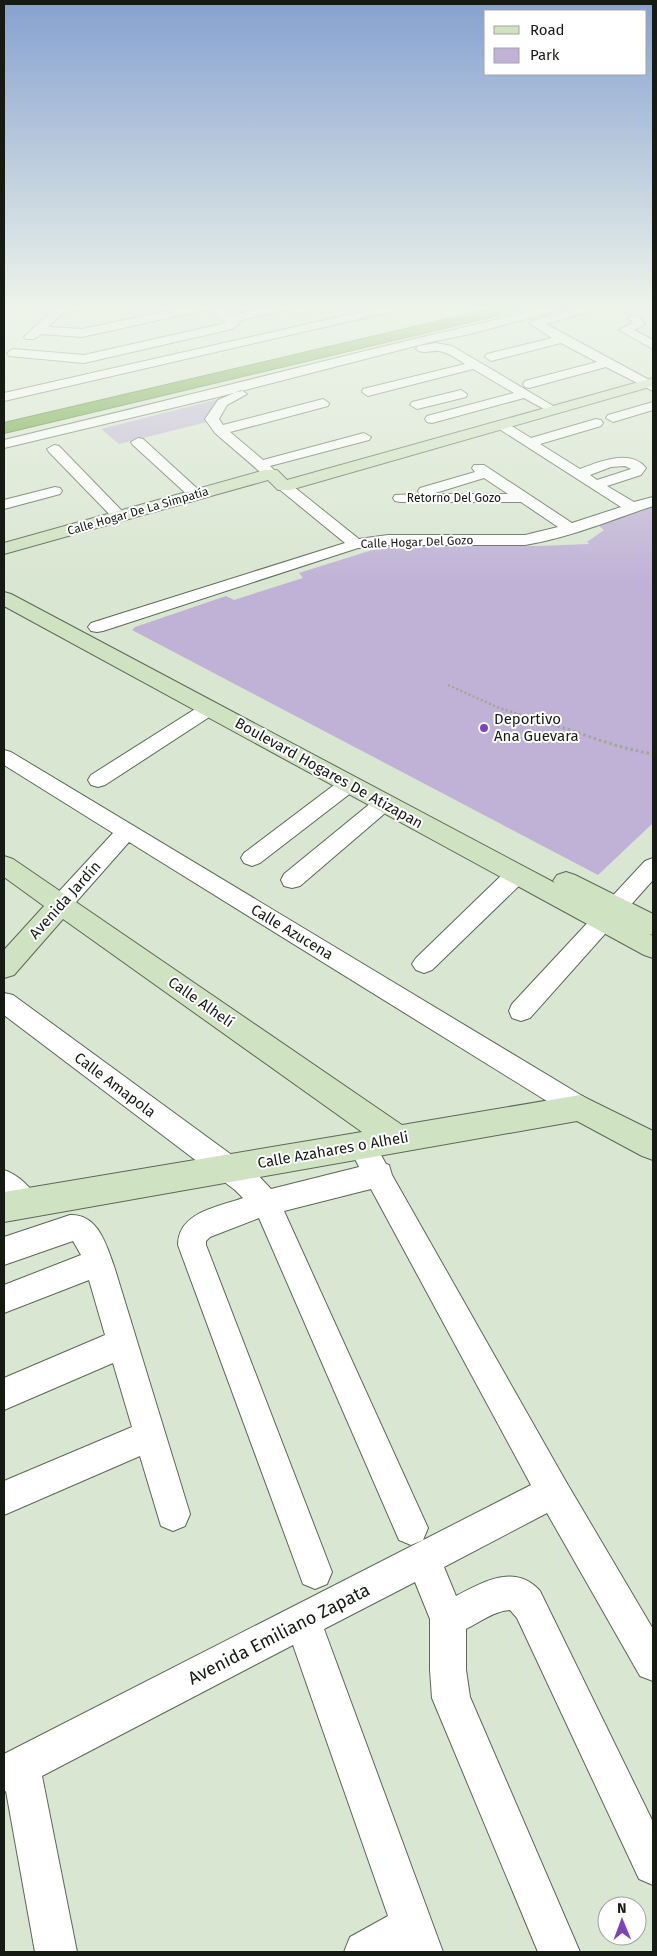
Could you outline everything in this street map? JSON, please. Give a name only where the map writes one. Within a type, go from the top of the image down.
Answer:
[{"type":"highway","points":[[4,421],[100,398]]},
{"type":"highway","points":[[4,428],[130,398]]},
{"type":"street","points":[[6,451],[197,398]]},
{"type":"street","points":[[230,398],[223,401],[212,419],[220,430],[356,544]]},
{"type":"street","points":[[417,405],[444,398]]},
{"type":"street","points":[[432,418],[497,398]]},
{"type":"street","points":[[538,398],[553,410]]},
{"type":"street","name":"Calle Hogar De La Simpatía","points":[[4,549],[272,475],[500,425],[597,398]]},
{"type":"street","points":[[220,430],[323,403]]},
{"type":"street","points":[[613,418],[653,406]]},
{"type":"street","points":[[528,443],[596,423]]},
{"type":"street","points":[[500,425],[633,508]]},
{"type":"street","points":[[272,475],[364,437]]},
{"type":"street","points":[[138,442],[196,495]]},
{"type":"street","points":[[247,452],[265,447]]},
{"type":"street","points":[[54,449],[120,516]]},
{"type":"street","points":[[578,474],[623,461],[632,463],[639,468],[636,472],[595,484]]},
{"type":"street","name":"Retorno Del Gozo","points":[[525,498],[394,495],[482,470],[525,498],[571,528]]},
{"type":"street","points":[[4,505],[55,492]]},
{"type":"street","name":"Calle Hogar Del Gozo","points":[[97,627],[356,544],[388,540],[525,540],[544,538],[653,501]]},
{"type":"street","name":"Boulevard Hogares De Atizapan","points":[[4,577],[12,596],[210,708],[516,875],[609,914],[653,925]]},
{"type":"street","name":"Boulevard Hogares De Atizapan","points":[[12,596],[97,627],[574,885],[653,948]]},
{"type":"street","points":[[98,780],[210,708]]},
{"type":"street","name":"Calle Azucena","points":[[4,756],[580,1108]]},
{"type":"street","points":[[252,858],[349,784]]},
{"type":"street","points":[[292,880],[384,803]]},
{"type":"street","name":"Avenida Jardín","points":[[4,968],[126,831]]},
{"type":"street","name":"Calle Alhelí","points":[[4,865],[397,1139]]},
{"type":"street","points":[[521,1011],[653,866]]},
{"type":"street","points":[[424,964],[516,875]]},
{"type":"street","name":"Calle Amapola","points":[[4,1002],[245,1182],[266,1203]]},
{"type":"street","points":[[580,1108],[653,1146]]},
{"type":"street","name":"Calle Azahares o Alheli","points":[[15,1205],[580,1108]]},
{"type":"street","points":[[361,1145],[379,1174],[553,1492],[653,1663]]},
{"type":"street","points":[[315,1572],[192,1245],[192,1236],[200,1227],[266,1203],[379,1174]]},
{"type":"street","points":[[4,1182],[15,1205]]},
{"type":"street","points":[[266,1203],[417,1544],[448,1619],[448,1670],[451,1698],[558,1952]]},
{"type":"street","points":[[4,1251],[65,1229],[74,1228],[82,1231],[87,1237],[98,1262],[173,1514]]},
{"type":"street","points":[[4,1299],[98,1262]]},
{"type":"street","points":[[4,1394],[123,1343]]},
{"type":"street","points":[[4,1498],[151,1435]]},
{"type":"street","name":"Avenida Emiliano Zapata","points":[[12,1770],[304,1621],[417,1544],[553,1492]]},
{"type":"street","points":[[448,1619],[500,1594],[511,1592],[523,1598],[531,1608],[653,1865]]},
{"type":"street","points":[[304,1621],[417,1939],[365,1952]]},
{"type":"street","points":[[12,1770],[56,1952]]},
{"type":"path","points":[[448,685],[499,708],[588,735],[598,741],[620,748],[653,754]]},
{"type":"green space","points":[[219,399],[207,422],[119,444],[101,429]]},
{"type":"green space","name":"Deportivo Ana Guevara","points":[[653,507],[653,823],[598,875],[132,630],[135,627],[226,596],[234,600],[303,578],[299,573],[385,546],[589,544],[587,542],[604,530],[598,525]]},
{"type":"place","name":"Deportivo Ana Guevara","points":[[484,728]]}]
